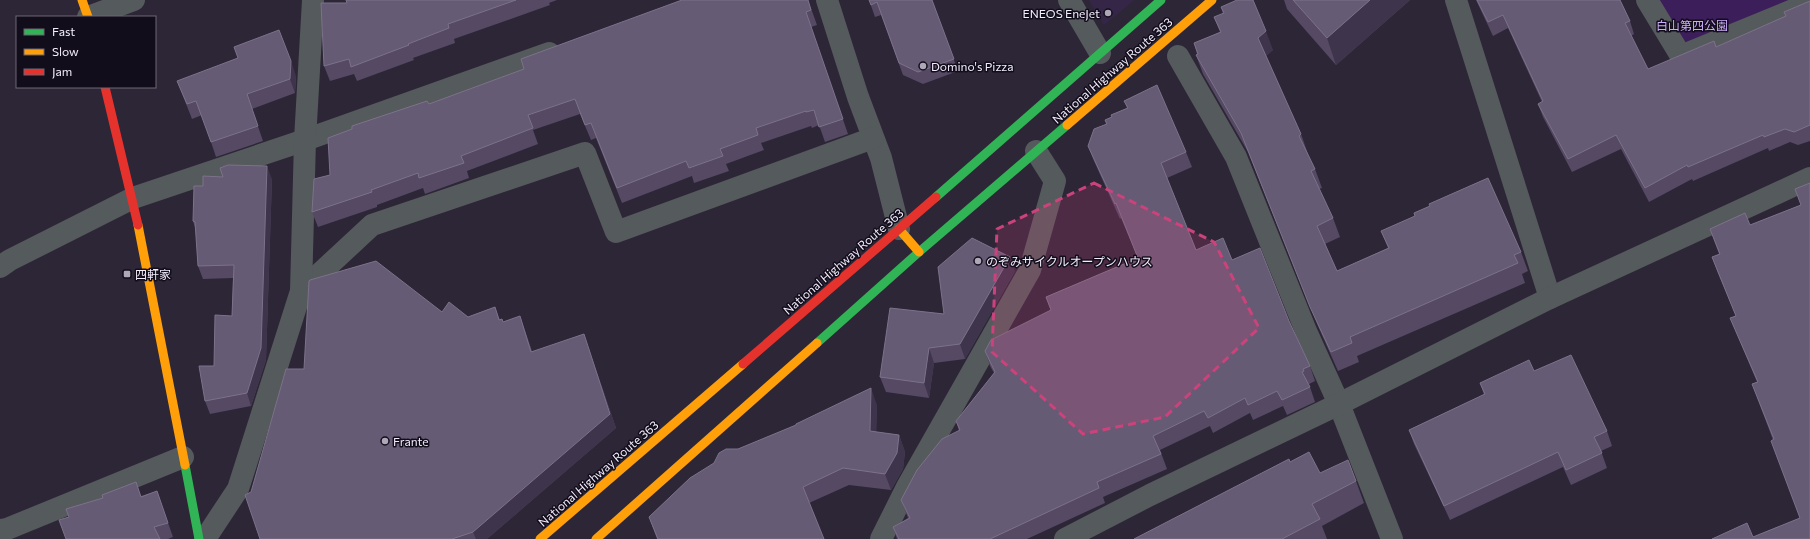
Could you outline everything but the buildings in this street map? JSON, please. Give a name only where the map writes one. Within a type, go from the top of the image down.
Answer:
[{"type":"main road","points":[[82,0],[88,16]]},
{"type":"main road","name":"National Highway Route 363","points":[[540,539],[899,229],[1161,0]]},
{"type":"main road","name":"National Highway Route 363","points":[[596,539],[919,252],[1212,0]]},
{"type":"main road","points":[[105,88],[133,198],[199,539]]},
{"type":"main road","points":[[899,229],[919,252]]},
{"type":"street","points":[[91,16],[134,0]]},
{"type":"street","points":[[205,539],[238,489],[301,291],[305,140],[313,0]]},
{"type":"street","points":[[827,0],[858,97],[881,158],[899,229]]},
{"type":"street","points":[[1069,0],[1100,53]]},
{"type":"street","points":[[1456,0],[1550,298]]},
{"type":"street","points":[[1647,0],[1681,56],[1810,3]]},
{"type":"street","points":[[3,258],[133,198],[305,140],[564,48]]},
{"type":"street","points":[[1178,56],[1236,157],[1306,331],[1339,404],[1392,539]]},
{"type":"street","points":[[301,291],[372,225],[585,153],[616,232],[873,138]]},
{"type":"street","points":[[880,539],[907,487],[1030,270],[1055,181],[1036,151]]},
{"type":"street","points":[[1065,539],[1150,495],[1339,404],[1550,298],[1810,178]]},
{"type":"street","points":[[0,530],[7,529],[183,457]]},
{"type":"highlighted area","points":[[1094,183],[1214,242],[1259,328],[1165,417],[1083,434],[992,352],[997,229]]},
{"type":"shaded area","name":"ENEOS EneJet","points":[[1089,0],[1134,0],[1104,25]]},
{"type":"green space","name":"白山第四公園","points":[[1647,0],[1810,0],[1681,56]]},
{"type":"traffic: fast","points":[[936,197],[1161,0]]},
{"type":"traffic: fast","points":[[817,343],[919,252],[1067,125]]},
{"type":"traffic: fast","points":[[185,465],[199,539]]},
{"type":"traffic: slow","points":[[82,0],[88,16]]},
{"type":"traffic: slow","points":[[1067,125],[1212,0]]},
{"type":"traffic: slow","points":[[138,225],[185,465]]},
{"type":"traffic: slow","points":[[899,229],[919,252]]},
{"type":"traffic: slow","points":[[596,539],[817,343]]},
{"type":"traffic: slow","points":[[540,539],[743,364]]},
{"type":"traffic: jam","points":[[105,88],[138,225]]},
{"type":"traffic: jam","points":[[743,364],[936,197]]},
{"type":"place","name":"ENEOS EneJet","points":[[1108,13]]},
{"type":"place","name":"Domino's Pizza","points":[[923,66]]},
{"type":"place","name":"のぞみサイクルオープンハウス","points":[[978,261]]},
{"type":"place","name":"四軒家","points":[[127,274]]},
{"type":"place","name":"Frante","points":[[385,441]]}]
